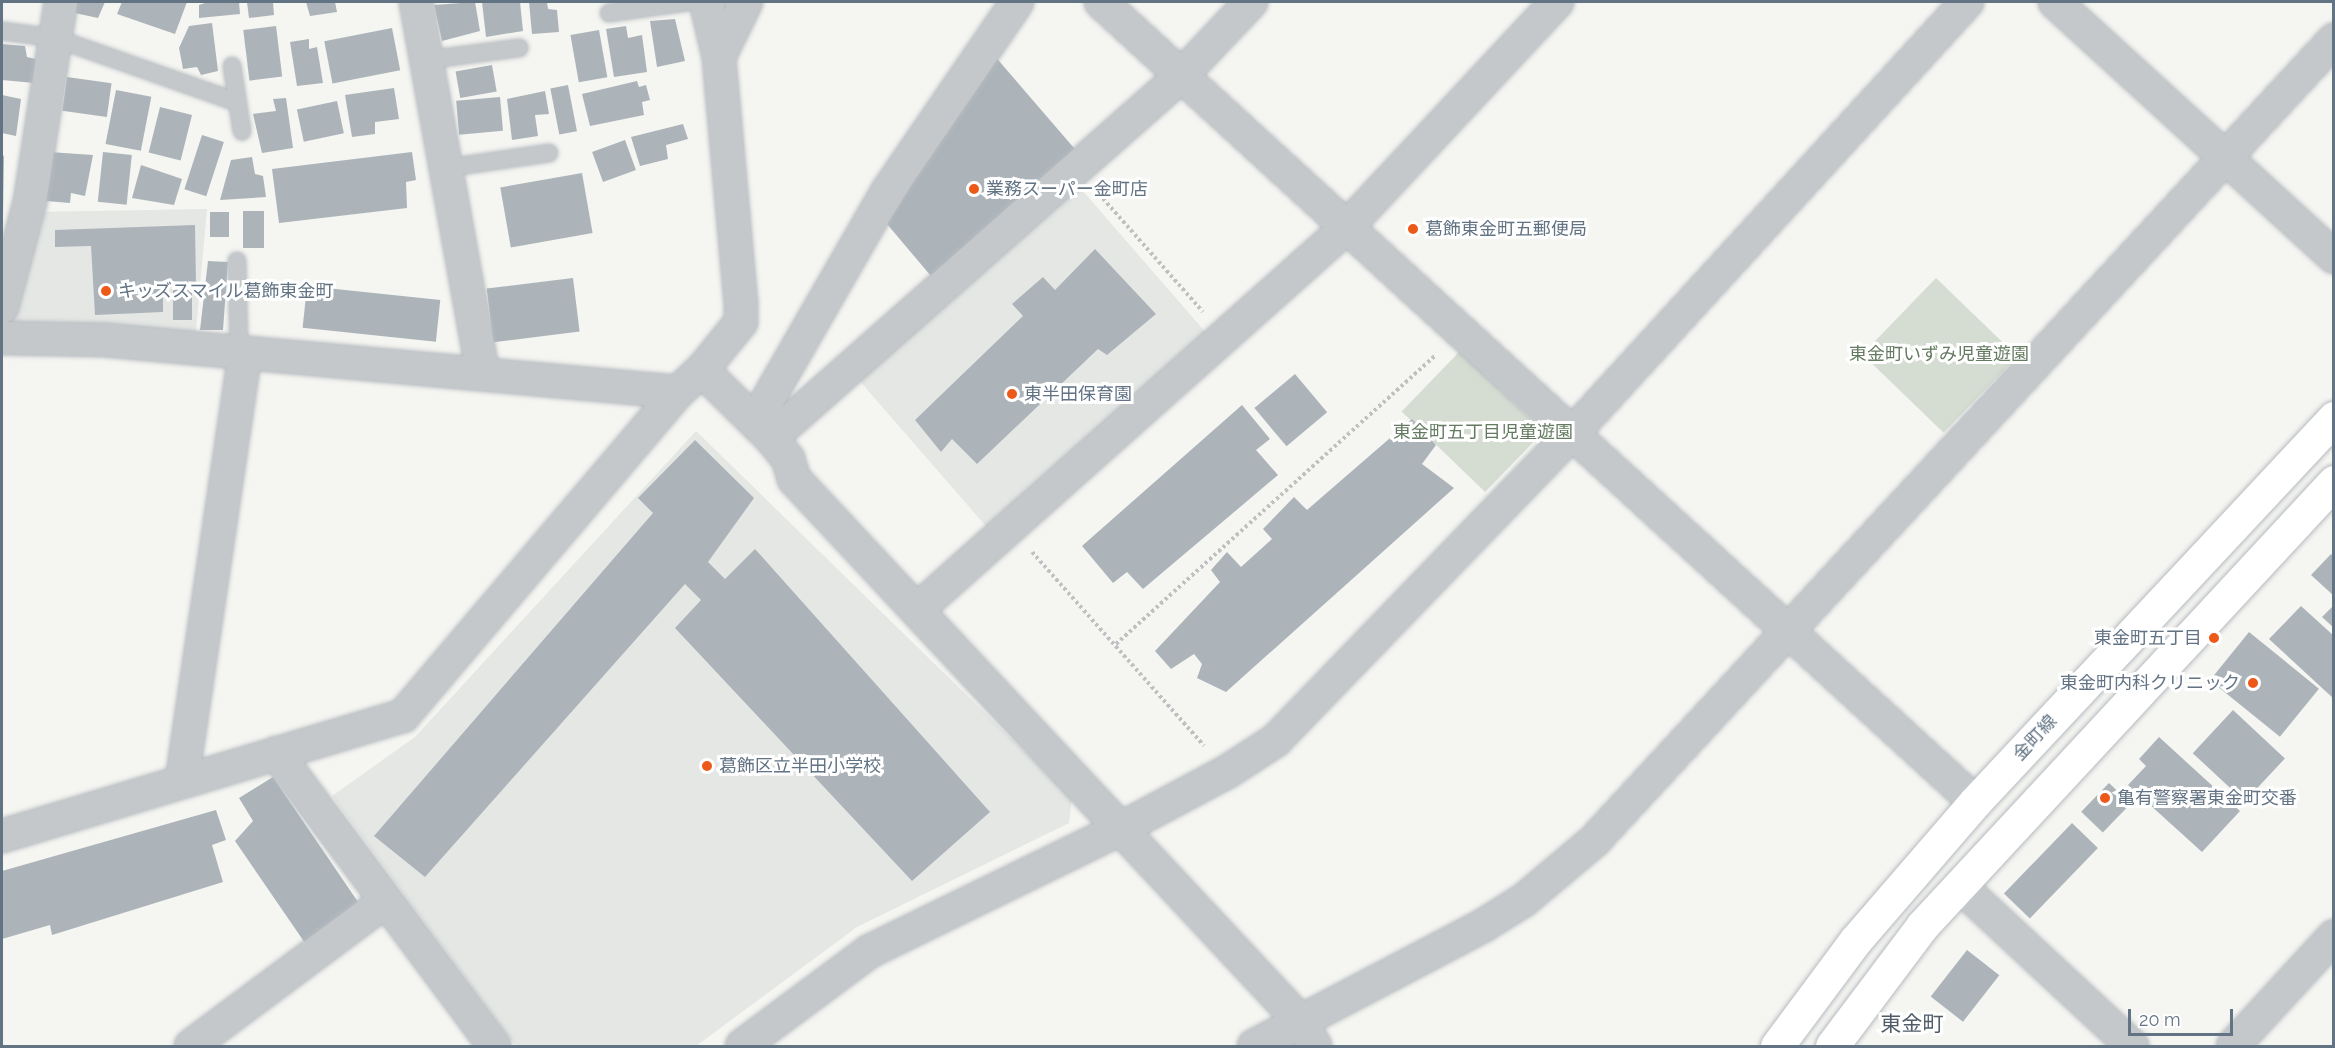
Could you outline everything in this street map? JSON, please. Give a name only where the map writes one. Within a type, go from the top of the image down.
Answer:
[{"type":"main road","name":"金町線","points":[[1778,1044],[1855,941],[1975,802],[2334,418]]},
{"type":"main road","points":[[1832,1047],[1922,926],[2334,482]]},
{"type":"street","points":[[2,307],[30,202],[61,2]]},
{"type":"street","points":[[416,2],[483,373]]},
{"type":"street","points":[[2,836],[182,780],[403,716],[678,392],[702,370],[741,321],[719,57],[706,2]]},
{"type":"street","points":[[719,57],[746,2]]},
{"type":"street","points":[[764,429],[887,192],[1017,2]]},
{"type":"street","points":[[1101,2],[1788,634],[1975,802]]},
{"type":"street","points":[[764,429],[1076,169],[1181,76],[1251,2]]},
{"type":"street","points":[[917,610],[1347,227],[1557,2]]},
{"type":"street","points":[[742,1047],[870,951],[1122,828],[1227,772],[1276,740],[1571,435],[1967,2]]},
{"type":"street","points":[[2055,2],[2334,257]]},
{"type":"street","points":[[1254,1047],[1308,1034],[1524,900],[1594,841],[1788,634],[2334,40]]},
{"type":"street","points":[[2,338],[104,340],[678,392]]},
{"type":"street","points":[[182,780],[242,353]]},
{"type":"street","points":[[702,370],[764,429],[788,459],[794,479],[1122,828],[1308,1034]]},
{"type":"street","points":[[276,753],[384,902],[494,1047]]},
{"type":"street","points":[[1960,886],[2132,1047]]},
{"type":"street","points":[[191,1047],[384,902]]},
{"type":"street","points":[[2233,1047],[2334,936]]},
{"type":"lane","points":[[50,2],[61,2]]},
{"type":"lane","points":[[609,13],[687,2]]},
{"type":"lane","points":[[2,30],[55,38],[237,102]]},
{"type":"lane","points":[[426,60],[519,48]]},
{"type":"lane","points":[[232,66],[242,131]]},
{"type":"lane","points":[[446,168],[549,153]]},
{"type":"lane","points":[[237,261],[242,353]]},
{"type":"path","points":[[1076,169],[1225,336]]},
{"type":"path","points":[[1116,644],[1461,332]]},
{"type":"path","points":[[1010,527],[1227,772]]},
{"type":"shaded area","points":[[1075,182],[1209,337],[988,529],[854,374]]},
{"type":"shaded area","name":"キッズスマイル葛飾東金町","points":[[207,209],[195,340],[2,331],[33,212]]},
{"type":"shaded area","name":"葛飾区立半田小学校","points":[[696,431],[1072,798],[1069,823],[857,927],[696,1046],[516,1046],[332,796],[415,737]]},
{"type":"green space","name":"東金町いずみ児童遊園","points":[[1936,278],[2017,356],[1944,433],[1862,354]]},
{"type":"green space","name":"東金町五丁目児童遊園","points":[[1460,351],[1543,432],[1485,492],[1402,411]]},
{"type":"building","points":[[75,2],[105,2],[98,18],[70,12]]},
{"type":"building","points":[[122,2],[187,2],[175,34],[117,14]]},
{"type":"building","points":[[208,2],[239,2],[240,14],[199,18],[199,5]]},
{"type":"building","points":[[247,2],[273,2],[274,15],[249,18]]},
{"type":"building","points":[[306,2],[335,2],[337,12],[310,16]]},
{"type":"building","points":[[475,2],[480,31],[442,41],[434,5]]},
{"type":"building","points":[[482,2],[520,2],[523,31],[486,37]]},
{"type":"building","points":[[529,2],[547,2],[548,9],[557,10],[559,32],[532,34]]},
{"type":"building","points":[[675,19],[685,61],[657,67],[650,21]]},
{"type":"building","points":[[212,23],[218,71],[201,75],[197,67],[183,69],[179,48],[189,26]]},
{"type":"building","points":[[276,26],[282,77],[249,81],[243,30]]},
{"type":"building","points":[[626,26],[628,38],[642,35],[647,72],[614,77],[606,29]]},
{"type":"building","points":[[392,28],[400,70],[332,83],[324,41]]},
{"type":"building","points":[[599,30],[607,77],[579,82],[570,35]]},
{"type":"building","points":[[309,39],[309,49],[317,47],[323,83],[297,86],[290,42]]},
{"type":"building","points":[[2,44],[25,46],[27,57],[36,59],[34,83],[2,80]]},
{"type":"building","name":"業務スーパー金町店","points":[[993,54],[1080,155],[936,282],[887,224]]},
{"type":"building","points":[[492,65],[497,92],[460,98],[456,71]]},
{"type":"building","points":[[67,77],[112,83],[107,117],[62,111]]},
{"type":"building","points":[[637,81],[639,87],[646,85],[650,100],[642,102],[644,115],[590,126],[582,94]]},
{"type":"building","points":[[568,85],[577,131],[559,135],[550,88]]},
{"type":"building","points":[[394,88],[399,119],[375,122],[375,134],[352,137],[345,95]]},
{"type":"building","points":[[116,90],[151,97],[141,151],[106,144]]},
{"type":"building","points":[[545,91],[549,114],[535,115],[538,136],[512,140],[507,99]]},
{"type":"building","points":[[2,95],[21,99],[16,136],[2,133]]},
{"type":"building","points":[[500,97],[503,131],[459,135],[456,101]]},
{"type":"building","points":[[286,98],[293,148],[262,153],[253,114],[276,111],[273,99]]},
{"type":"building","points":[[337,101],[344,133],[304,142],[297,110]]},
{"type":"building","points":[[160,107],[192,115],[181,161],[149,153]]},
{"type":"building","points":[[683,124],[688,139],[666,145],[668,159],[640,166],[631,137]]},
{"type":"building","points":[[202,135],[224,142],[206,196],[184,189]]},
{"type":"building","points":[[625,140],[636,170],[603,182],[592,152]]},
{"type":"building","points":[[49,152],[93,155],[85,196],[71,193],[70,203],[46,201]]},
{"type":"building","points":[[103,152],[132,155],[127,205],[98,202]]},
{"type":"building","points":[[412,152],[416,180],[406,182],[407,208],[279,223],[272,169]]},
{"type":"building","points":[[2,155],[4,156],[3,218],[2,218]]},
{"type":"building","points":[[252,157],[255,174],[263,176],[266,197],[220,200],[231,160]]},
{"type":"building","points":[[141,165],[182,179],[174,205],[132,198]]},
{"type":"building","points":[[582,173],[593,233],[511,247],[500,187]]},
{"type":"building","points":[[243,211],[264,211],[264,248],[243,248]]},
{"type":"building","points":[[210,212],[229,212],[229,237],[210,237]]},
{"type":"building","points":[[195,225],[196,285],[163,286],[163,312],[95,315],[91,246],[55,247],[55,230]]},
{"type":"building","points":[[1095,249],[1156,314],[1107,355],[1098,349],[977,464],[952,439],[941,452],[915,420],[1023,316],[1012,304],[1043,277],[1055,290]]},
{"type":"building","points":[[208,261],[228,262],[223,330],[200,330]]},
{"type":"building","points":[[573,278],[580,332],[493,342],[487,289]]},
{"type":"building","points":[[307,286],[440,300],[436,342],[303,328]]},
{"type":"building","points":[[173,290],[192,290],[192,320],[173,320]]},
{"type":"building","points":[[1295,374],[1327,412],[1287,446],[1254,408]]},
{"type":"building","points":[[1242,405],[1270,439],[1256,450],[1278,475],[1143,589],[1127,572],[1113,583],[1082,546]]},
{"type":"building","points":[[1412,419],[1436,445],[1422,464],[1454,488],[1226,692],[1197,678],[1202,664],[1194,654],[1171,669],[1155,651],[1220,582],[1211,570],[1227,552],[1241,567],[1272,539],[1263,529],[1294,497],[1307,510]]},
{"type":"building","points":[[695,440],[754,498],[708,562],[725,579],[755,549],[990,812],[912,881],[675,628],[701,600],[685,584],[425,877],[374,836],[653,513],[638,498]]},
{"type":"building","points":[[2331,554],[2334,557],[2334,596],[2311,575]]},
{"type":"building","points":[[2334,605],[2334,628],[2322,617]]},
{"type":"building","points":[[2301,606],[2334,636],[2334,699],[2269,639]]},
{"type":"building","points":[[2249,632],[2319,689],[2280,737],[2210,680]]},
{"type":"building","points":[[2233,710],[2285,758],[2245,802],[2193,753]]},
{"type":"building","points":[[2159,737],[2240,811],[2202,852],[2128,785],[2146,766],[2139,759]]},
{"type":"building","points":[[273,777],[358,902],[305,943],[235,841],[253,821],[239,798]]},
{"type":"building","points":[[2109,783],[2131,804],[2103,833],[2081,812]]},
{"type":"building","points":[[216,810],[226,840],[212,845],[223,882],[52,935],[50,925],[2,939],[2,871]]},
{"type":"building","points":[[2072,823],[2098,848],[2030,919],[2004,893]]},
{"type":"building","points":[[1967,950],[1999,975],[1963,1022],[1931,996]]},
{"type":"place","name":"業務スーパー金町店","points":[[974,189]]},
{"type":"place","name":"葛飾東金町五郵便局","points":[[1413,229]]},
{"type":"place","name":"キッズスマイル葛飾東金町","points":[[106,291]]},
{"type":"place","name":"東半田保育園","points":[[1012,394]]},
{"type":"place","name":"東金町五丁目","points":[[2214,638]]},
{"type":"place","name":"東金町内科クリニック","points":[[2253,683]]},
{"type":"place","name":"葛飾区立半田小学校","points":[[707,766]]},
{"type":"place","name":"亀有警察署東金町交番","points":[[2105,798]]},
{"type":"district","name":"東金町","points":[[1912,1024]]}]
